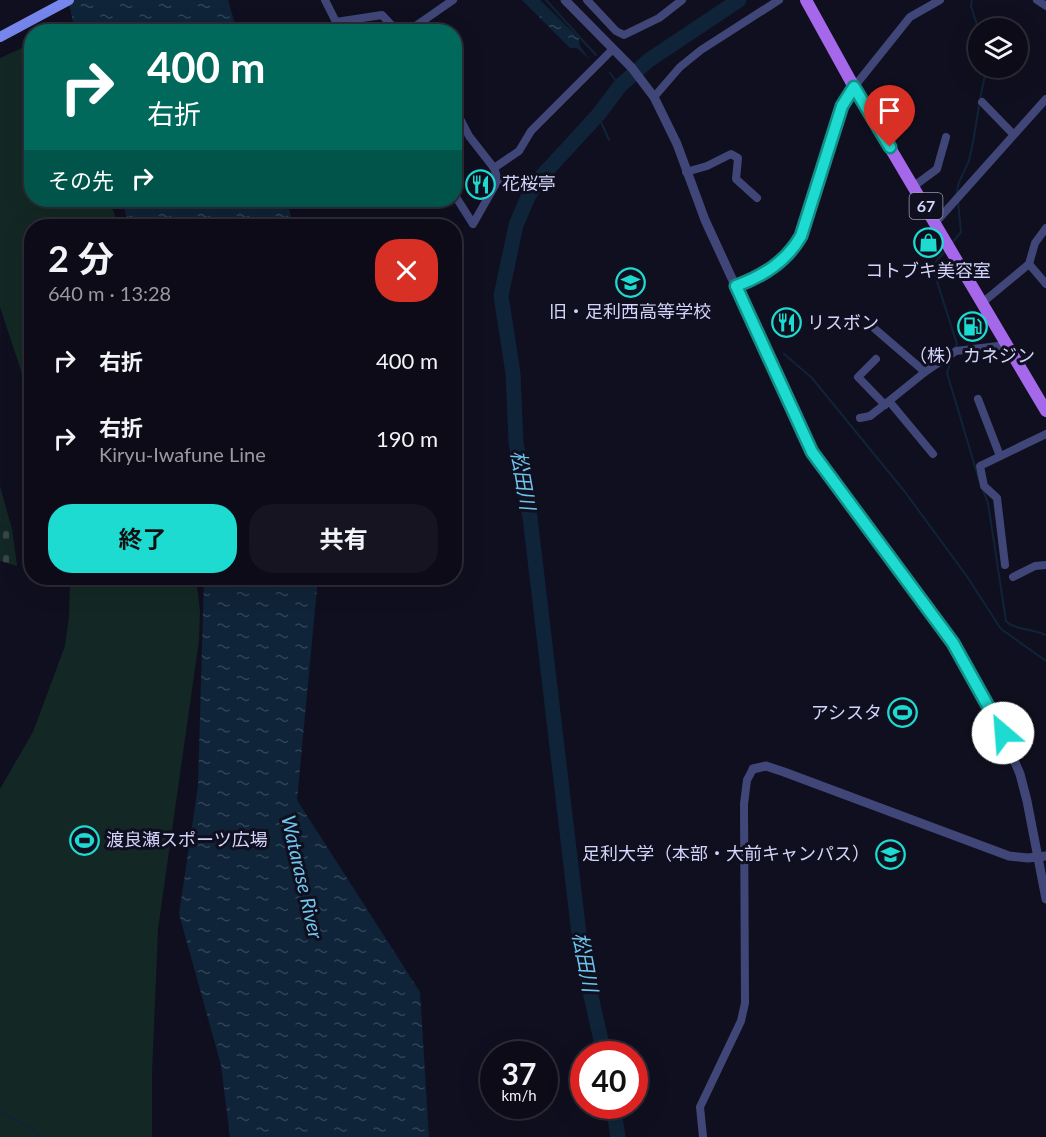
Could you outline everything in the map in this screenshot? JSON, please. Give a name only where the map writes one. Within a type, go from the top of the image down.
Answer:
[{"type":"main road","points":[[24,24],[69,0]]},
{"type":"main road","name":"67","points":[[806,0],[854,87],[1007,345],[1042,394],[1046,411]]},
{"type":"main road","points":[[0,37],[24,24]]},
{"type":"street","points":[[325,0],[336,22],[382,15],[390,24]]},
{"type":"street","points":[[418,24],[453,0]]},
{"type":"street","points":[[587,0],[616,31],[624,35],[659,18],[682,0]]},
{"type":"street","points":[[653,95],[701,50],[779,0]]},
{"type":"street","points":[[736,286],[760,277],[789,253],[801,236],[842,106],[854,87],[910,17],[940,0]]},
{"type":"street","points":[[1037,0],[1046,6]]},
{"type":"street","points":[[569,1],[653,95],[677,144],[686,172],[812,452],[942,627],[997,720],[1020,774],[1042,857],[1046,899]]},
{"type":"street","points":[[494,168],[519,151],[531,131],[613,49]]},
{"type":"street","points":[[936,222],[1046,99]]},
{"type":"street","points":[[982,102],[1013,134]]},
{"type":"street","points":[[462,122],[498,176],[497,186],[473,224],[462,207]]},
{"type":"street","points":[[914,186],[937,169],[946,137]]},
{"type":"street","points":[[686,172],[707,166],[731,154],[738,158],[736,179],[757,198]]},
{"type":"street","points":[[982,303],[1029,264],[1035,243],[1046,228]]},
{"type":"street","points":[[1029,264],[1046,284]]},
{"type":"street","points":[[875,329],[925,372]]},
{"type":"street","points":[[860,418],[870,416],[925,372],[956,351],[1007,345]]},
{"type":"street","points":[[876,359],[858,377],[887,403],[933,454]]},
{"type":"street","points":[[978,399],[1000,456]]},
{"type":"street","points":[[1005,565],[997,498],[984,486],[980,465],[1046,434]]},
{"type":"street","points":[[1013,577],[1035,566],[1046,566]]},
{"type":"street","points":[[703,1137],[700,1119],[704,1097],[741,1021],[745,1003],[747,968],[744,804],[747,780],[753,770],[766,766],[784,771],[993,850],[1019,857],[1042,857]]},
{"type":"green space","points":[[24,47],[24,207],[112,207],[116,219],[24,219],[24,380],[0,307],[0,58]]},
{"type":"green space","points":[[0,486],[12,529],[3,525],[0,528]]},
{"type":"green space","points":[[3,525],[12,529],[17,566],[0,561],[0,528]]},
{"type":"green space","name":"渡良瀬スポーツ広場","points":[[70,585],[197,585],[200,611],[199,640],[158,929],[152,1073],[152,1137],[0,1137],[0,789],[33,732],[65,646]]},
{"type":"water","points":[[68,0],[228,0],[235,24],[73,24]]},
{"type":"water","points":[[522,0],[540,0],[579,38],[580,46],[589,59],[577,48],[570,48]]},
{"type":"water","points":[[123,207],[288,207],[292,219],[128,219]]},
{"type":"water","name":"Watarase River","points":[[204,585],[317,585],[297,800],[420,992],[429,1137],[230,1137],[221,1065],[179,914],[198,786]]},
{"type":"waterway","points":[[546,0],[596,55]]},
{"type":"waterway","name":"松田川","points":[[601,1041],[581,951],[530,517],[516,443],[513,373],[501,296],[516,225],[528,197],[540,178],[598,115],[620,86],[649,60],[739,0]]},
{"type":"waterway","points":[[972,0],[971,6],[975,18]]},
{"type":"waterway","points":[[610,73],[620,86]]},
{"type":"waterway","points":[[957,195],[958,186],[972,149],[985,78]]},
{"type":"waterway","points":[[598,115],[609,140]]},
{"type":"waterway","points":[[952,243],[961,232],[958,201]]},
{"type":"waterway","points":[[947,249],[932,266],[957,344],[955,348]]},
{"type":"waterway","points":[[784,354],[812,378],[905,492],[966,575],[1001,629],[1046,661]]},
{"type":"waterway","points":[[952,357],[947,373],[979,480]]},
{"type":"waterway","points":[[982,488],[988,503],[1006,621],[1014,626],[1046,635]]},
{"type":"waterway","points":[[0,1111],[44,1137]]},
{"type":"waterway","name":"松田川","points":[[615,1119],[618,1137]]},
{"type":"place","name":"花桜亭","points":[[481,184]]},
{"type":"place","name":"コトブキ美容室","points":[[928,242]]},
{"type":"place","name":"旧・足利西高等学校","points":[[630,283]]},
{"type":"place","name":"リスボン","points":[[786,323]]},
{"type":"place","name":"（株）カネジン","points":[[972,327]]},
{"type":"place","name":"アシスタ","points":[[903,713]]},
{"type":"place","name":"渡良瀬スポーツ広場","points":[[85,840]]},
{"type":"place","name":"足利大学（本部・大前キャンパス）","points":[[891,854]]},
{"type":"route","points":[[890,147],[854,87],[842,106],[805,227],[796,245],[760,277],[736,286],[790,409],[812,452],[834,486],[953,643],[1003,733]]}]
